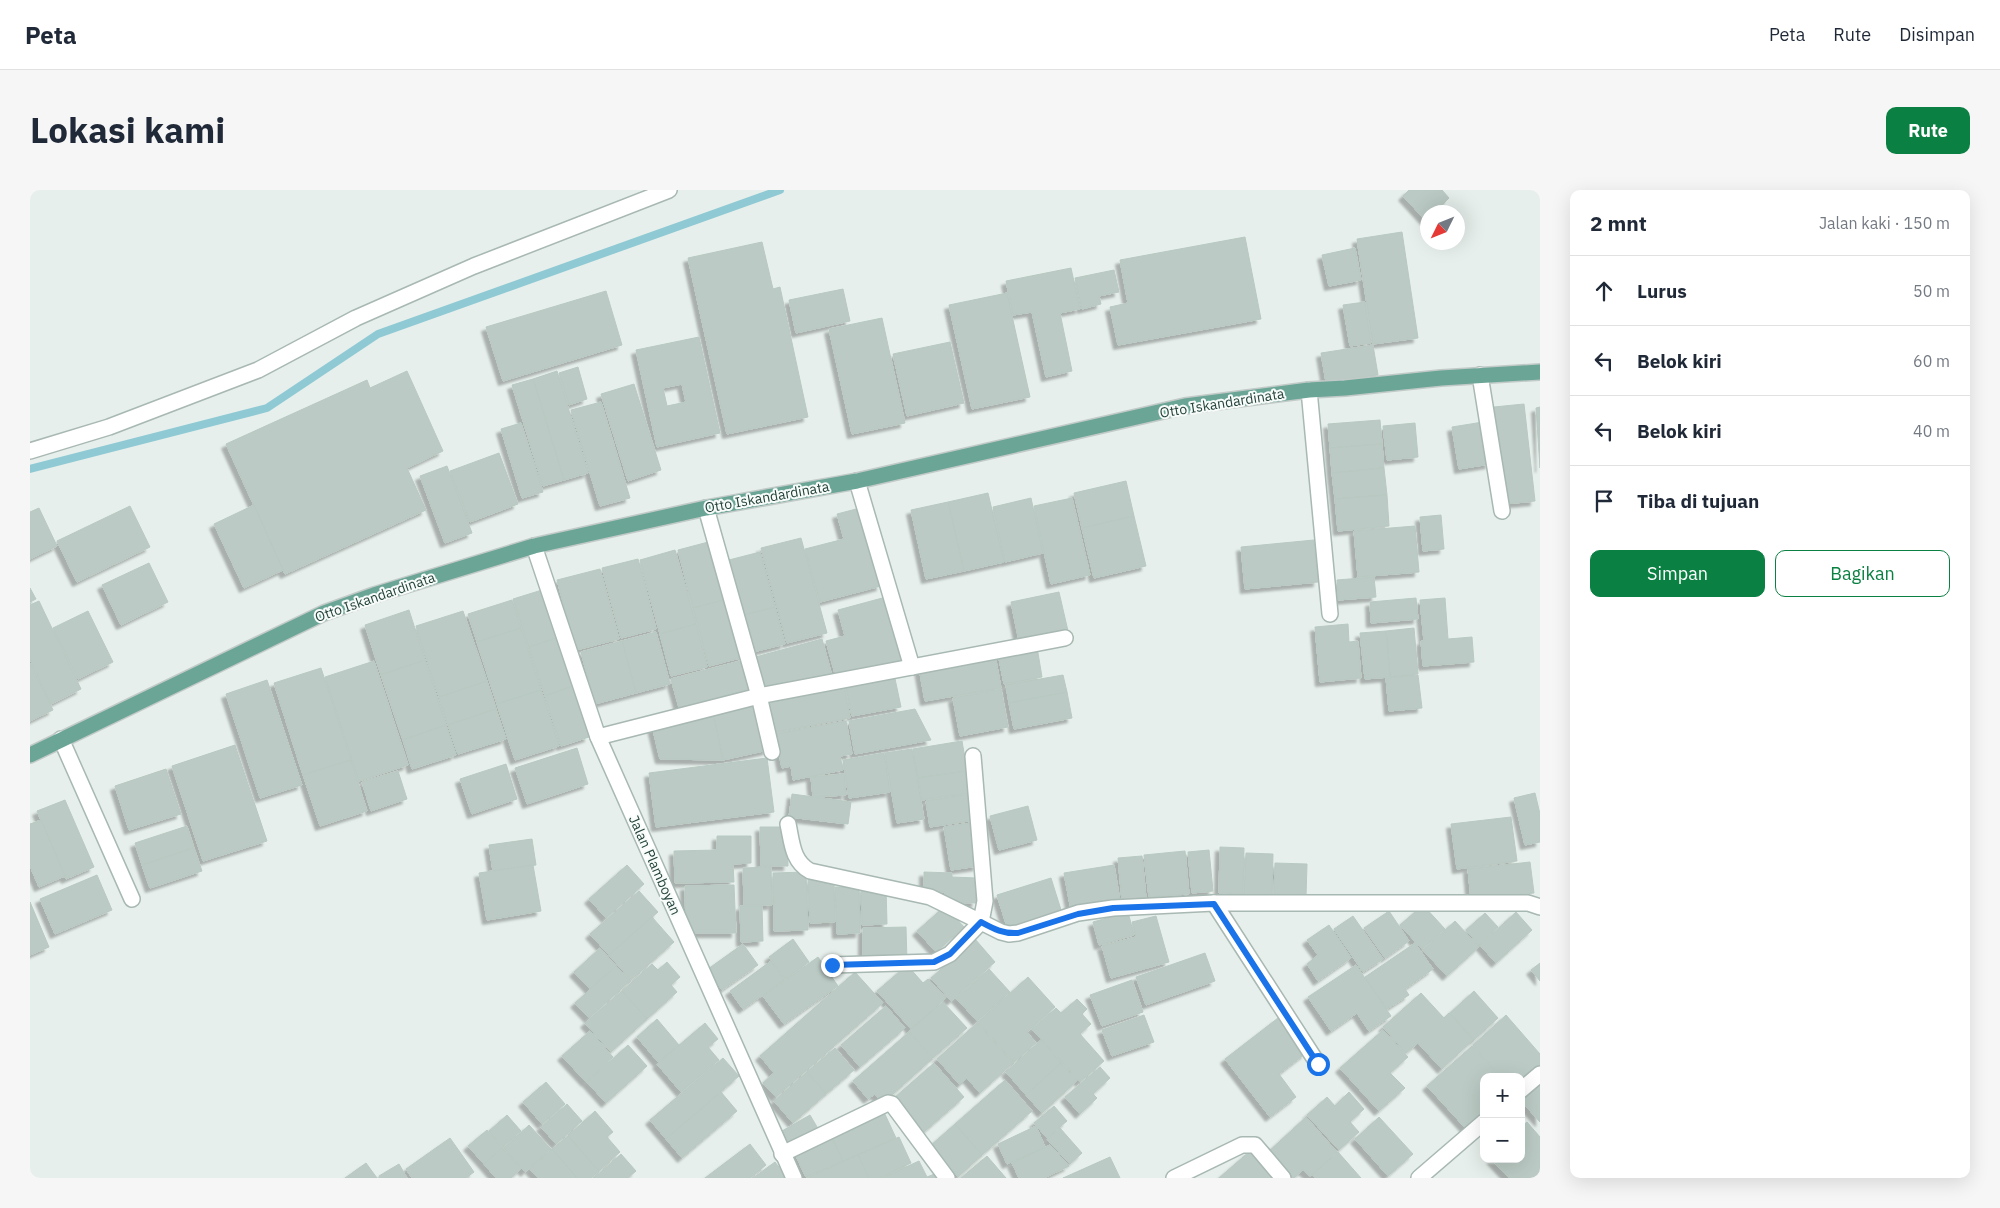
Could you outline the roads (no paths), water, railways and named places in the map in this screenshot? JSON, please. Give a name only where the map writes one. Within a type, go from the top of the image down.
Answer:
[{"type":"main road","name":"Otto Iskandardinata","points":[[30,755],[324,613],[374,595],[534,546],[706,508],[857,481],[1185,406],[1309,390],[1480,375],[1540,372]]},
{"type":"street","points":[[30,451],[108,427],[258,370],[356,318],[474,266],[669,190]]},
{"type":"street","points":[[1480,375],[1502,511]]},
{"type":"street","points":[[1309,390],[1330,614]]},
{"type":"street","points":[[857,481],[912,667]]},
{"type":"street","points":[[706,508],[759,696],[772,752]]},
{"type":"street","name":"Jalan Plamboyan","points":[[534,546],[598,736],[794,1178]]},
{"type":"street","points":[[598,736],[759,696],[1065,638]]},
{"type":"street","points":[[61,739],[132,899]]},
{"type":"street","points":[[832,965],[934,962],[950,954],[981,922],[985,901],[973,756]]},
{"type":"street","points":[[788,824],[795,858],[804,868],[810,871],[930,897],[1001,932],[1009,934],[1018,933],[1078,914],[1113,908],[1214,904],[1528,903],[1540,907]]},
{"type":"street","points":[[1214,904],[1318,1064]]},
{"type":"street","points":[[1525,1087],[1540,1074]]},
{"type":"street","points":[[782,1154],[888,1103],[892,1104],[947,1178]]},
{"type":"street","points":[[1419,1178],[1480,1125]]},
{"type":"street","points":[[1174,1178],[1242,1145],[1249,1144],[1255,1145],[1283,1178]]},
{"type":"waterway","points":[[30,469],[267,408],[378,334],[780,190]]}]
